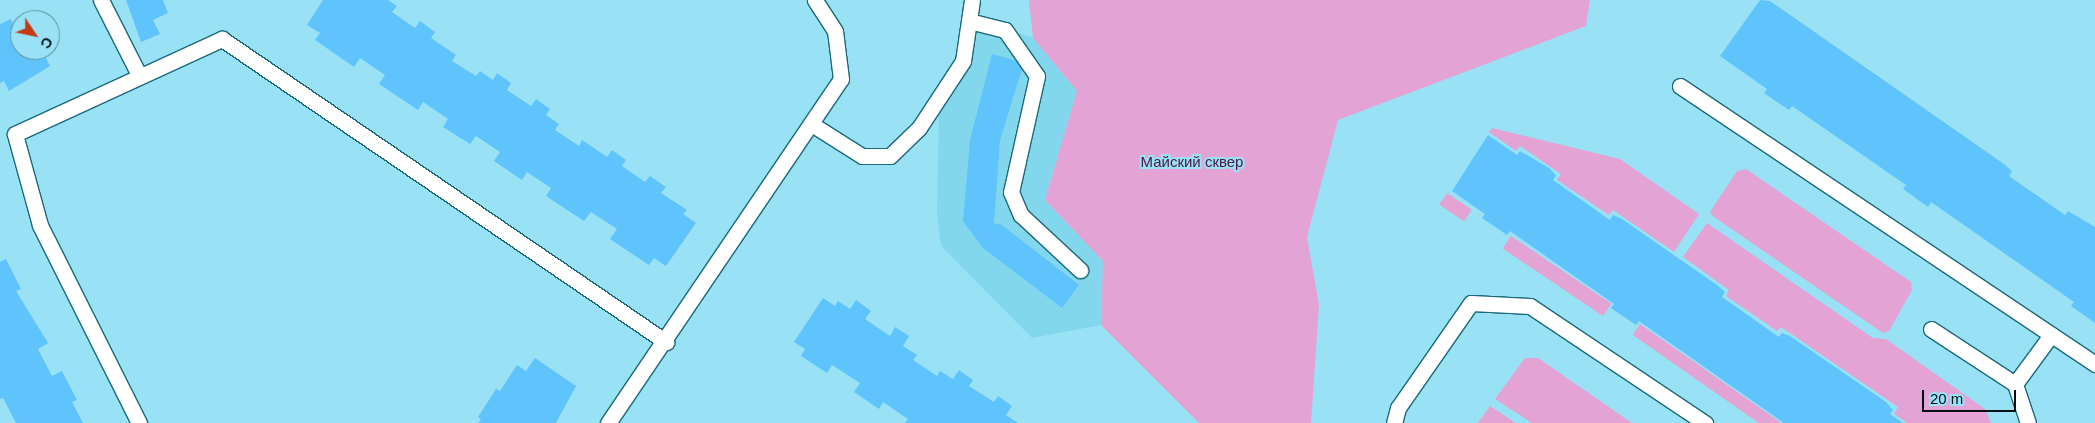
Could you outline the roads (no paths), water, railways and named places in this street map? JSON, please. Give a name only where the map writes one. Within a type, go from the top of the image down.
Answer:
[{"type":"lane","points":[[101,0],[139,75]]},
{"type":"lane","points":[[608,423],[666,342],[813,125],[841,79],[835,32],[815,0]]},
{"type":"lane","points":[[813,125],[862,156],[890,156],[919,128],[963,61],[972,0]]},
{"type":"lane","points":[[969,21],[1005,30],[1036,76],[1011,192],[1021,215],[1080,270]]},
{"type":"lane","points":[[139,423],[40,225],[15,134],[139,75],[222,39],[666,342]]},
{"type":"lane","points":[[1680,86],[2095,364]]},
{"type":"lane","points":[[1394,423],[1398,408],[1471,303],[1530,306],[1705,423]]},
{"type":"lane","points":[[1931,329],[2015,384],[2028,423]]},
{"type":"lane","points":[[2015,384],[2051,335]]},
{"type":"park label","name":"Майский сквер","points":[[1192,162]]}]
